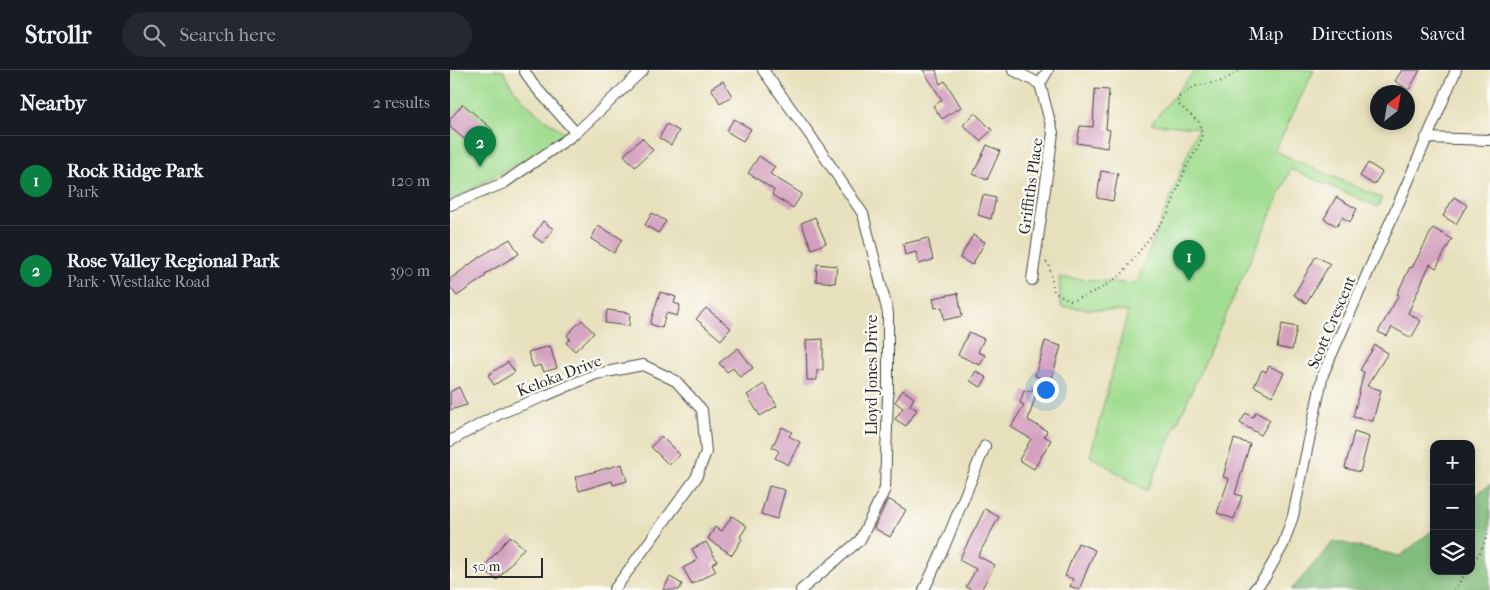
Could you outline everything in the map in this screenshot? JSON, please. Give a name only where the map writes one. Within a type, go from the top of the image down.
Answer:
[{"type":"street","points":[[524,70],[532,84],[576,133]]},
{"type":"street","points":[[450,205],[504,182],[576,133],[643,70]]},
{"type":"street","name":"Lloyd Jones Drive","points":[[763,70],[810,135],[863,214],[888,313],[888,395],[884,489],[860,540],[801,590]]},
{"type":"street","points":[[1013,70],[1040,84],[1048,70]]},
{"type":"street","name":"Scott Crescent","points":[[1254,590],[1265,577],[1283,545],[1293,516],[1323,374],[1456,70]]},
{"type":"street","name":"Griffiths Place","points":[[1032,280],[1053,133],[1040,84]]},
{"type":"street","points":[[1426,138],[1490,140]]},
{"type":"street","name":"Keloka Drive","points":[[450,442],[501,413],[596,374],[643,365],[676,381],[702,410],[706,452],[696,478],[614,590]]},
{"type":"street","points":[[924,590],[985,446]]},
{"type":"path","points":[[1036,254],[1049,264],[1054,292],[1072,301],[1100,289],[1121,275],[1168,214],[1185,170],[1202,138],[1200,123],[1178,104],[1178,98],[1195,86],[1223,82],[1240,70]]},
{"type":"path","points":[[1475,560],[1490,531]]},
{"type":"path","points":[[1454,590],[1464,575]]},
{"type":"green space","points":[[450,70],[503,70],[515,90],[531,107],[569,135],[450,201]]},
{"type":"green space","points":[[1195,70],[1314,70],[1275,151],[1382,198],[1378,207],[1291,169],[1147,491],[1090,456],[1128,312],[1061,307],[1059,277],[1136,284],[1198,128],[1151,124]]},
{"type":"green space","points":[[1490,484],[1490,590],[1291,590],[1334,541],[1400,556],[1430,532],[1430,575],[1475,575],[1475,496]]},
{"type":"building","points":[[923,70],[936,70],[940,84],[945,81],[961,107],[942,119],[933,106],[942,100]]},
{"type":"building","points":[[1402,70],[1420,70],[1412,85],[1401,85],[1395,81]]},
{"type":"building","points":[[723,81],[732,96],[720,103],[711,88]]},
{"type":"building","points":[[1095,89],[1109,90],[1106,129],[1110,130],[1107,148],[1077,143],[1080,126],[1093,127]]},
{"type":"building","points":[[463,104],[493,130],[476,149],[450,127],[450,119]]},
{"type":"building","points":[[975,113],[992,130],[980,141],[963,125]]},
{"type":"building","points":[[734,119],[751,129],[743,141],[726,131]]},
{"type":"building","points":[[667,124],[679,131],[671,145],[659,138]]},
{"type":"building","points":[[642,138],[653,150],[635,167],[624,155]]},
{"type":"building","points":[[987,145],[1000,151],[987,180],[973,174]]},
{"type":"building","points":[[759,156],[775,167],[770,174],[802,194],[793,208],[772,195],[774,190],[748,173]]},
{"type":"building","points":[[1368,163],[1382,172],[1374,185],[1360,176]]},
{"type":"building","points":[[1101,171],[1118,174],[1113,201],[1097,198]]},
{"type":"building","points":[[983,195],[996,198],[991,219],[978,215]]},
{"type":"building","points":[[1336,197],[1357,209],[1350,222],[1342,217],[1337,226],[1324,219]]},
{"type":"building","points":[[1454,197],[1467,205],[1456,224],[1443,216]]},
{"type":"building","points":[[652,213],[666,221],[658,233],[645,225]]},
{"type":"building","points":[[815,217],[826,243],[812,249],[801,223]]},
{"type":"building","points":[[543,221],[553,229],[543,243],[533,236]]},
{"type":"building","points":[[598,226],[622,239],[614,253],[591,239]]},
{"type":"building","points":[[1433,228],[1452,239],[1436,268],[1430,264],[1408,313],[1421,321],[1411,338],[1392,327],[1387,336],[1378,332],[1399,295],[1397,294],[1410,267],[1412,268]]},
{"type":"building","points":[[973,235],[985,242],[972,265],[960,258]]},
{"type":"building","points":[[928,238],[933,260],[919,264],[916,252],[905,255],[903,244]]},
{"type":"building","points":[[510,239],[519,254],[485,274],[486,276],[457,296],[450,287],[450,279],[481,256]]},
{"type":"building","points":[[1316,256],[1330,264],[1306,303],[1294,295]]},
{"type":"building","points":[[817,264],[837,266],[835,283],[816,281]]},
{"type":"building","points":[[660,292],[676,297],[674,303],[680,305],[677,316],[666,313],[662,328],[650,324]]},
{"type":"building","points":[[958,293],[962,316],[944,320],[942,307],[935,308],[933,298]]},
{"type":"building","points":[[706,308],[731,328],[721,340],[696,319]]},
{"type":"building","points":[[607,310],[630,313],[629,326],[605,323]]},
{"type":"building","points":[[582,320],[594,333],[575,351],[566,343],[570,339],[567,335]]},
{"type":"building","points":[[1282,324],[1297,327],[1292,350],[1277,347]]},
{"type":"building","points":[[969,332],[984,339],[978,352],[985,355],[980,365],[958,355]]},
{"type":"building","points":[[823,339],[823,370],[817,370],[817,380],[807,380],[806,340]]},
{"type":"building","points":[[1045,341],[1061,346],[1051,381],[1035,376]]},
{"type":"building","points":[[1375,345],[1388,353],[1367,386],[1381,390],[1373,421],[1353,417],[1364,372],[1360,370]]},
{"type":"building","points":[[550,346],[557,368],[544,372],[541,365],[533,367],[528,352]]},
{"type":"building","points":[[738,348],[753,368],[740,377],[733,368],[727,372],[719,363]]},
{"type":"building","points":[[508,362],[515,372],[494,385],[488,375]]},
{"type":"building","points":[[1269,366],[1284,373],[1272,396],[1254,386],[1262,370],[1266,372]]},
{"type":"building","points":[[976,371],[987,378],[981,387],[970,381]]},
{"type":"building","points":[[764,384],[777,406],[760,416],[747,395]]},
{"type":"building","points":[[1035,386],[1038,388],[1028,420],[1047,431],[1044,436],[1051,440],[1034,469],[1019,460],[1031,439],[1011,427],[1024,405],[1020,403],[1024,390],[1031,392]]},
{"type":"building","points":[[459,387],[467,405],[450,410],[450,392]]},
{"type":"building","points":[[903,390],[914,398],[910,405],[917,410],[906,426],[895,419],[903,408],[895,402]]},
{"type":"building","points":[[1256,412],[1270,420],[1261,435],[1240,423],[1246,413],[1253,417]]},
{"type":"building","points":[[782,427],[792,432],[789,436],[800,442],[788,465],[775,458],[779,451],[772,447]]},
{"type":"building","points":[[1354,432],[1369,437],[1360,472],[1345,468]]},
{"type":"building","points":[[661,436],[680,455],[669,465],[651,447]]},
{"type":"building","points":[[1234,439],[1250,444],[1235,494],[1242,496],[1234,519],[1217,513],[1229,479],[1223,477]]},
{"type":"building","points":[[622,464],[627,481],[613,485],[612,481],[579,491],[575,477]]},
{"type":"building","points":[[769,486],[785,490],[777,519],[761,514]]},
{"type":"building","points":[[888,499],[906,510],[890,537],[874,528]]},
{"type":"building","points":[[985,509],[999,517],[978,556],[995,565],[981,590],[972,590],[966,587],[976,569],[959,560]]},
{"type":"building","points":[[732,516],[747,526],[740,537],[742,539],[732,555],[708,539],[715,527],[722,531]]},
{"type":"building","points":[[510,536],[524,548],[497,580],[483,568]]},
{"type":"building","points":[[706,542],[717,561],[712,564],[716,571],[692,584],[683,568],[698,560],[692,549]]},
{"type":"building","points":[[1078,543],[1095,550],[1079,590],[1070,586],[1073,579],[1065,576]]},
{"type":"building","points":[[670,577],[682,584],[679,590],[663,590]]},
{"type":"place","name":"Rose Valley Regional Park","points":[[480,167]]},
{"type":"place","name":"Rock Ridge Park","points":[[1189,281]]}]
